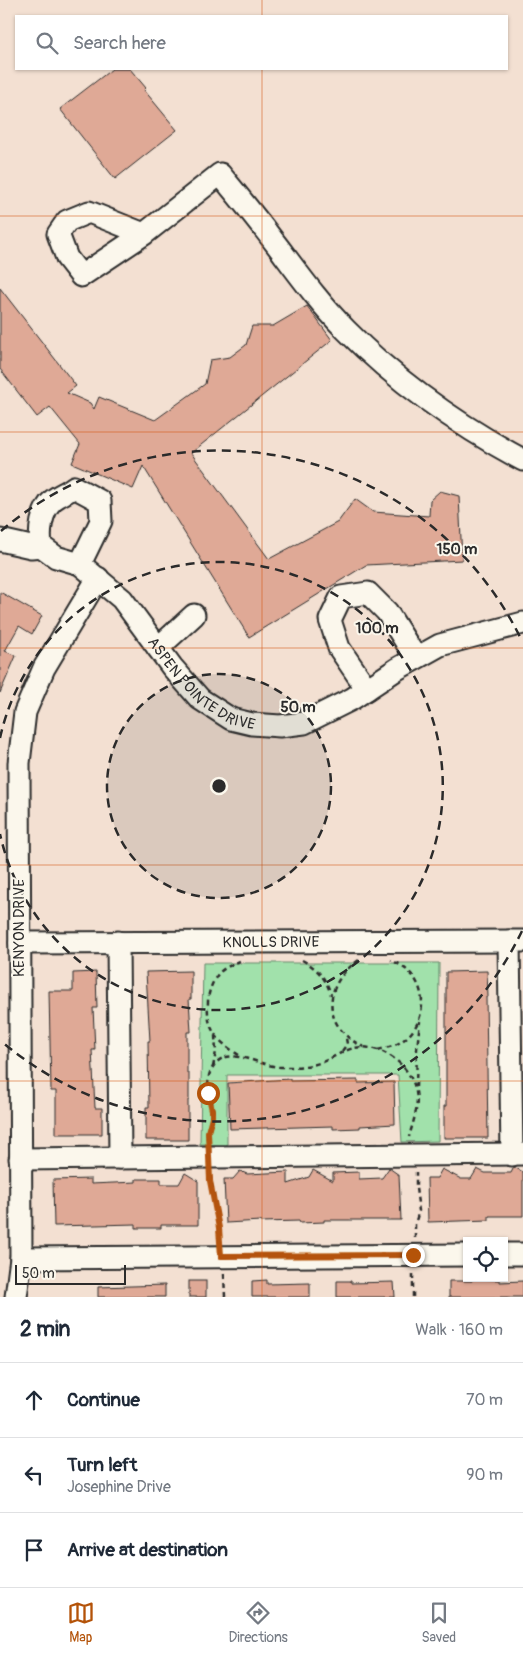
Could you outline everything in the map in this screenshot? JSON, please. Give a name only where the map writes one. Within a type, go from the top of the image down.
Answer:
[{"type":"street","points":[[144,234],[220,174],[312,291],[345,329],[383,365],[420,395],[470,430],[523,460]]},
{"type":"street","points":[[0,540],[41,546],[56,557],[80,564],[101,521],[100,501],[74,487],[52,501],[42,518],[39,538],[41,546]]},
{"type":"street","name":"ASPEN POINTE DRIVE","points":[[80,564],[122,599],[172,667],[200,699],[231,719],[252,724],[280,726],[304,723],[352,699],[416,658],[440,646],[523,623]]},
{"type":"street","name":"KENYON DRIVE","points":[[16,1297],[20,1258],[19,763],[25,712],[44,668],[98,578]]},
{"type":"street","points":[[367,690],[339,648],[330,620],[341,597],[368,592],[387,612],[416,658]]},
{"type":"street","points":[[158,648],[194,615]]},
{"type":"street","points":[[20,1159],[518,1154],[516,941]]},
{"type":"street","name":"KNOLLS DRIVE","points":[[20,943],[516,941]]},
{"type":"street","points":[[118,942],[120,1158]]},
{"type":"street","points":[[20,1258],[463,1254]]},
{"type":"street","points":[[508,1254],[523,1254]]},
{"type":"path","points":[[245,958],[218,974],[208,995],[207,1013],[209,1023],[215,1035],[229,1049],[241,1056],[266,1065],[290,1068],[313,1065],[353,1048],[377,1050],[399,1062],[412,1080],[416,1091]]},
{"type":"path","points":[[298,958],[323,977],[332,996],[335,1021],[345,1035],[354,1043],[366,1048]]},
{"type":"path","points":[[332,996],[344,972],[362,958]]},
{"type":"path","points":[[377,1050],[396,1045],[406,1038],[418,1023],[422,1005],[421,995],[416,982],[406,969],[389,958]]},
{"type":"path","points":[[413,1297],[413,1255],[419,1211],[409,1136],[416,1112],[416,1065],[420,1015]]},
{"type":"path","points":[[213,1068],[216,1052],[215,1035]]},
{"type":"path","points":[[339,1054],[347,1044],[345,1035]]},
{"type":"path","points":[[225,1297],[219,1228],[210,1181],[208,1132],[212,1110],[208,1077],[217,1062],[224,1057],[241,1056]]},
{"type":"green space","points":[[203,963],[439,963],[438,1141],[402,1142],[398,1075],[227,1075],[227,1145],[200,1144]]},
{"type":"building","points":[[111,70],[131,70],[146,88],[144,90],[177,130],[115,179],[60,109]]},
{"type":"building","points":[[0,288],[76,386],[67,393],[90,403],[94,409],[99,397],[155,420],[205,384],[210,360],[230,357],[246,345],[252,326],[273,326],[307,306],[332,340],[191,453],[269,559],[338,522],[355,499],[373,512],[429,516],[430,500],[440,491],[459,496],[462,560],[366,565],[249,637],[143,466],[133,489],[72,463],[80,444],[50,407],[37,417],[0,369]]},
{"type":"building","points":[[0,592],[42,616],[32,634],[19,626],[5,651],[16,656],[0,693]]},
{"type":"building","points":[[191,971],[191,999],[189,999],[191,1032],[187,1032],[187,1073],[189,1073],[188,1140],[146,1140],[146,1107],[149,1107],[148,1041],[150,1041],[146,972]]},
{"type":"building","points":[[487,971],[488,1138],[444,1138],[444,1106],[446,1106],[446,972]]},
{"type":"building","points":[[96,972],[97,1008],[93,1008],[95,1050],[92,1050],[95,1108],[102,1108],[102,1134],[56,1134],[56,1091],[51,1091],[49,991],[73,991],[73,973]]},
{"type":"building","points":[[290,1079],[290,1081],[358,1080],[358,1083],[394,1082],[395,1124],[333,1129],[333,1126],[230,1129],[228,1083]]},
{"type":"building","points":[[514,1167],[523,1172],[523,1216],[489,1216],[489,1220],[428,1222],[427,1178],[437,1178],[442,1169],[461,1179],[471,1179],[477,1169],[485,1173],[511,1173]]},
{"type":"building","points":[[389,1168],[399,1175],[401,1220],[226,1223],[224,1179],[233,1179],[240,1171],[247,1174],[288,1172],[288,1184],[309,1177],[313,1170],[333,1181],[333,1173],[359,1172],[359,1179],[382,1178]]},
{"type":"building","points":[[185,1173],[198,1181],[198,1225],[161,1225],[161,1228],[136,1228],[136,1224],[54,1226],[53,1180],[91,1179],[91,1184],[136,1182],[136,1179],[161,1179],[161,1184],[179,1184]]},
{"type":"building","points":[[267,1280],[267,1284],[310,1283],[310,1297],[252,1297],[252,1281]]},
{"type":"building","points":[[189,1281],[206,1281],[206,1297],[189,1297]]},
{"type":"building","points":[[337,1281],[351,1281],[351,1283],[394,1282],[395,1297],[337,1297]]},
{"type":"building","points":[[449,1281],[523,1281],[523,1297],[449,1297]]},
{"type":"building","points":[[165,1285],[165,1297],[98,1297],[98,1287]]},
{"type":"route","points":[[208,1093],[212,1103],[212,1117],[208,1132],[210,1181],[219,1228],[221,1256],[413,1255]]}]
